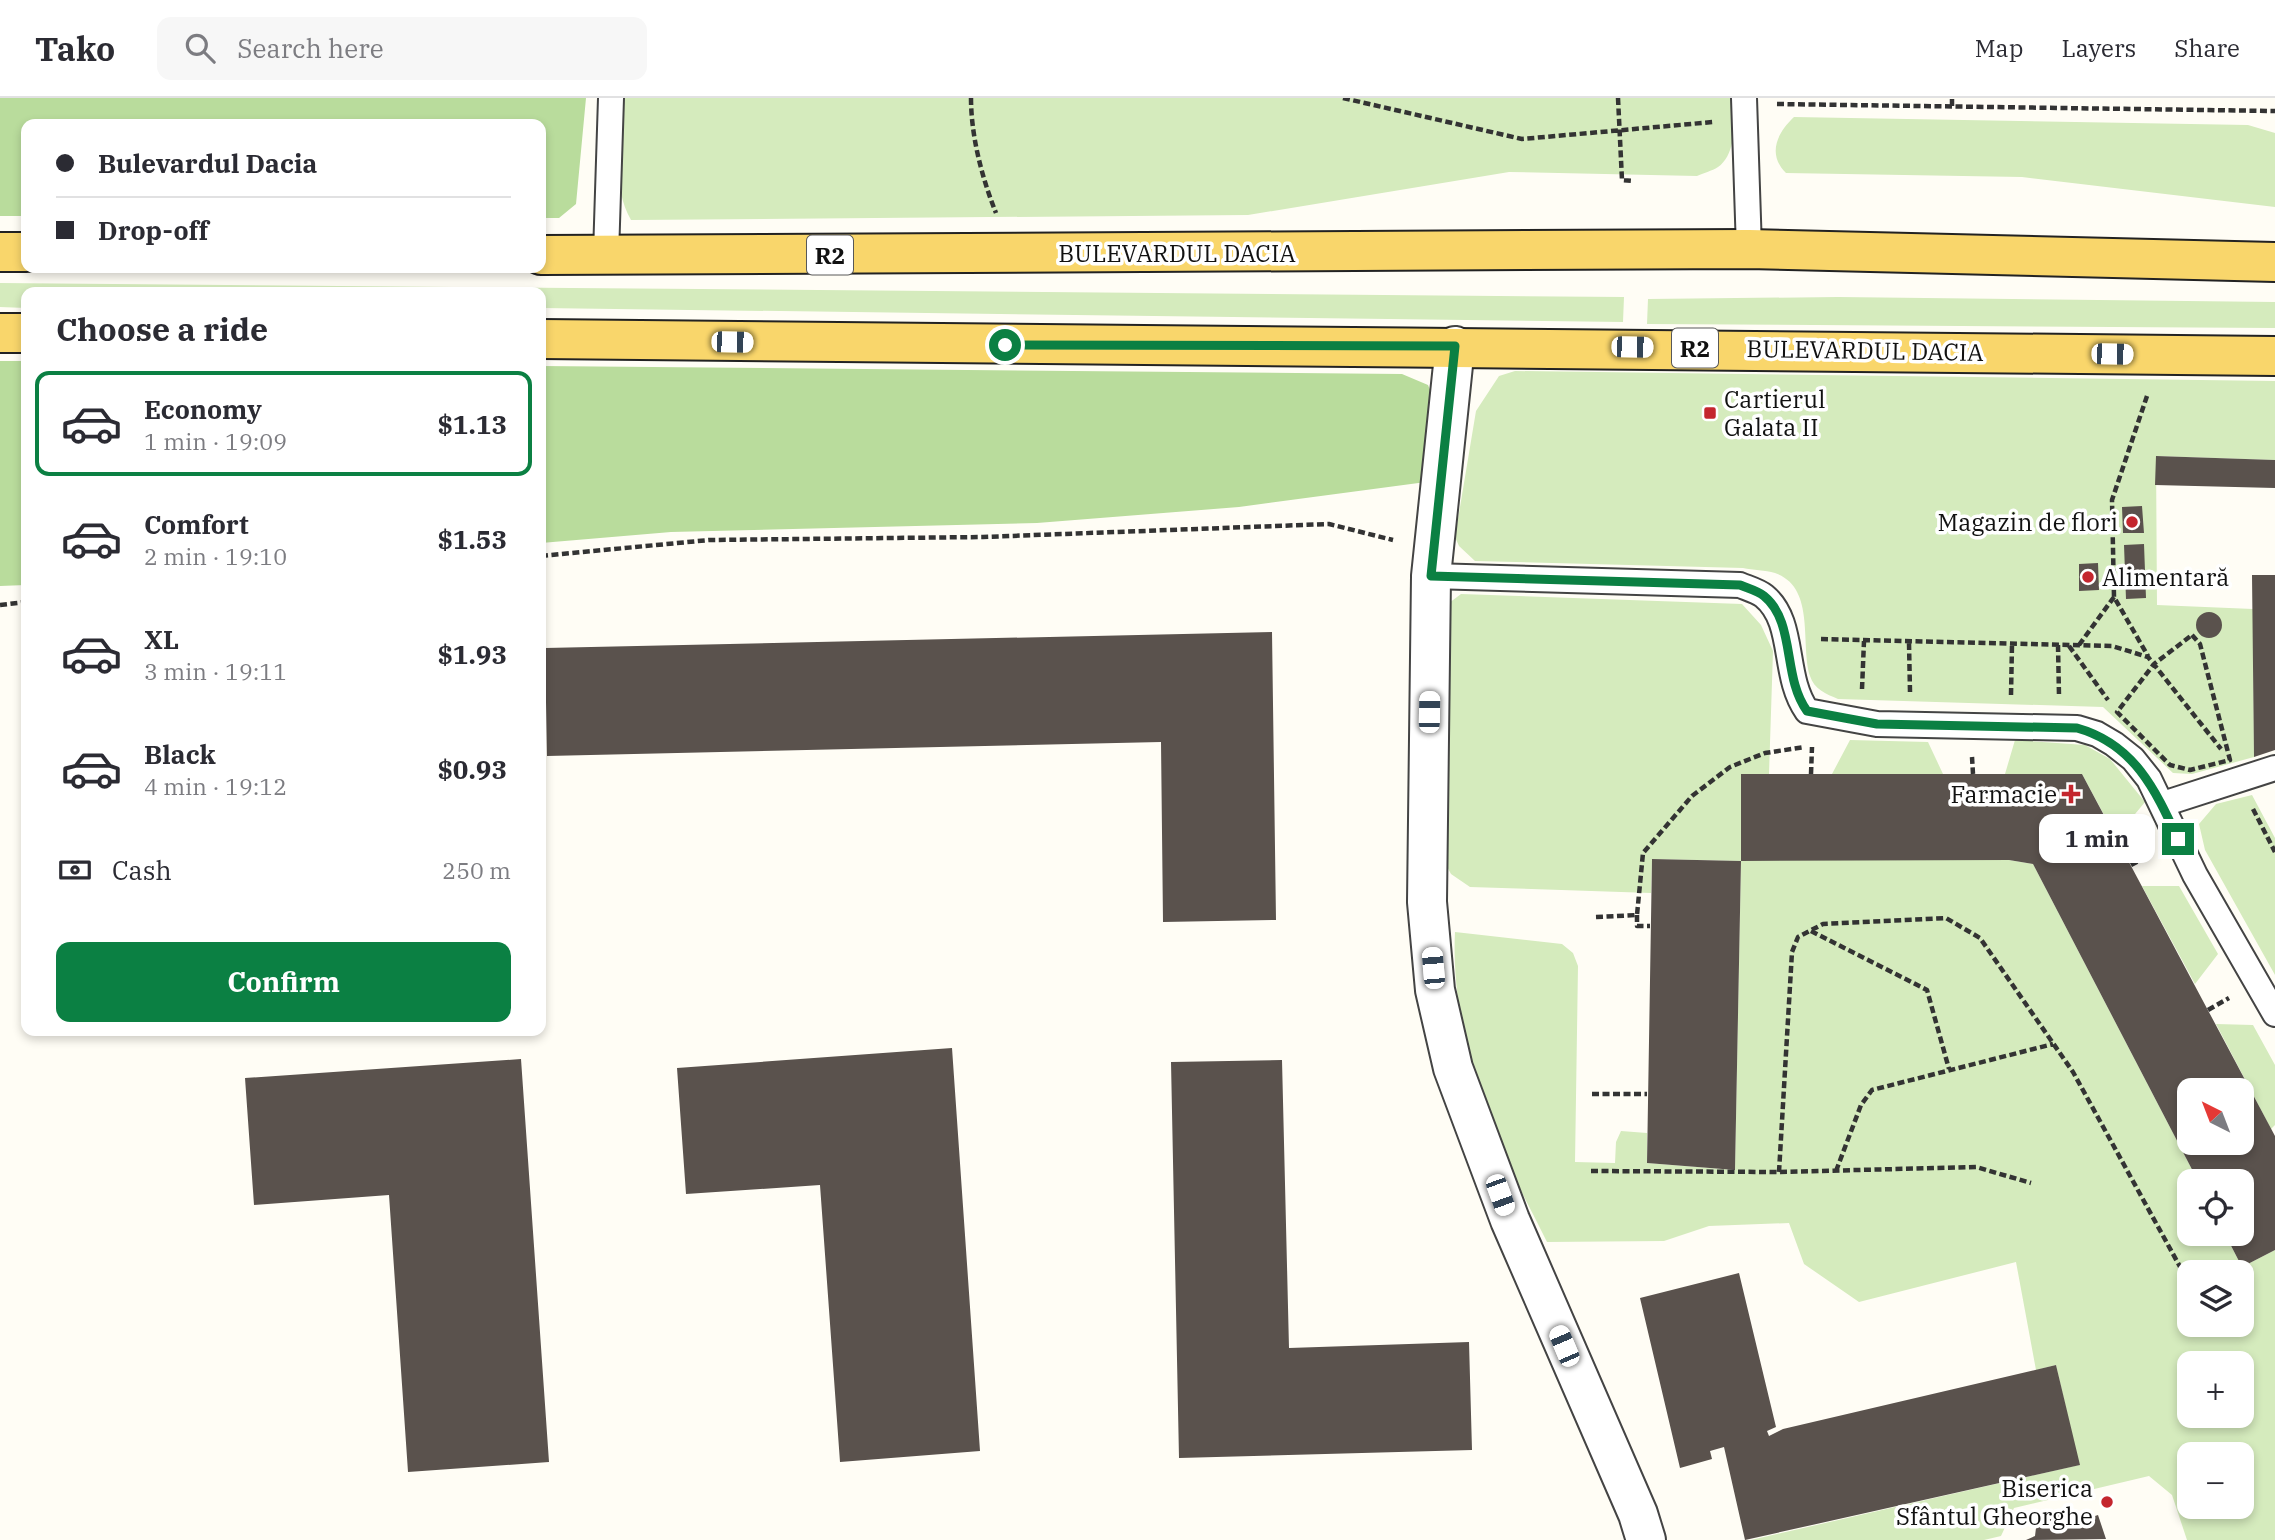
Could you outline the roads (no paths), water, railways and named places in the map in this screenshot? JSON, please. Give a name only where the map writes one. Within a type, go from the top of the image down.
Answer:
[{"type":"main road","name":"BULEVARDUL DACIA","points":[[546,255],[1749,249],[2275,262]]},
{"type":"main road","points":[[0,252],[21,252]]},
{"type":"main road","points":[[0,333],[21,333]]},
{"type":"main road","name":"BULEVARDUL DACIA","points":[[546,340],[1114,347],[1455,346],[2275,356]]},
{"type":"street","points":[[1455,346],[1433,563],[1427,901],[1435,990],[1453,1068],[1510,1220],[1646,1540]]},
{"type":"lane","points":[[606,255],[611,98]]},
{"type":"lane","points":[[1745,107],[1749,249]]},
{"type":"lane","points":[[1433,563],[1740,585],[1764,596],[1780,616],[1795,695],[1807,711],[1860,722],[2060,728],[2087,731],[2114,744],[2133,759],[2149,779],[2195,875],[2275,1014]]},
{"type":"lane","points":[[2162,804],[2237,773],[2275,768]]},
{"type":"place","name":"Cartierul Galata II","points":[[1710,413]]},
{"type":"place","name":"Magazin de flori","points":[[2132,522]]},
{"type":"place","name":"Alimentară","points":[[2088,577]]},
{"type":"place","name":"Farmacie","points":[[2071,794]]},
{"type":"place","name":"Biserica Sfântul Gheorghe","points":[[2107,1502]]}]
